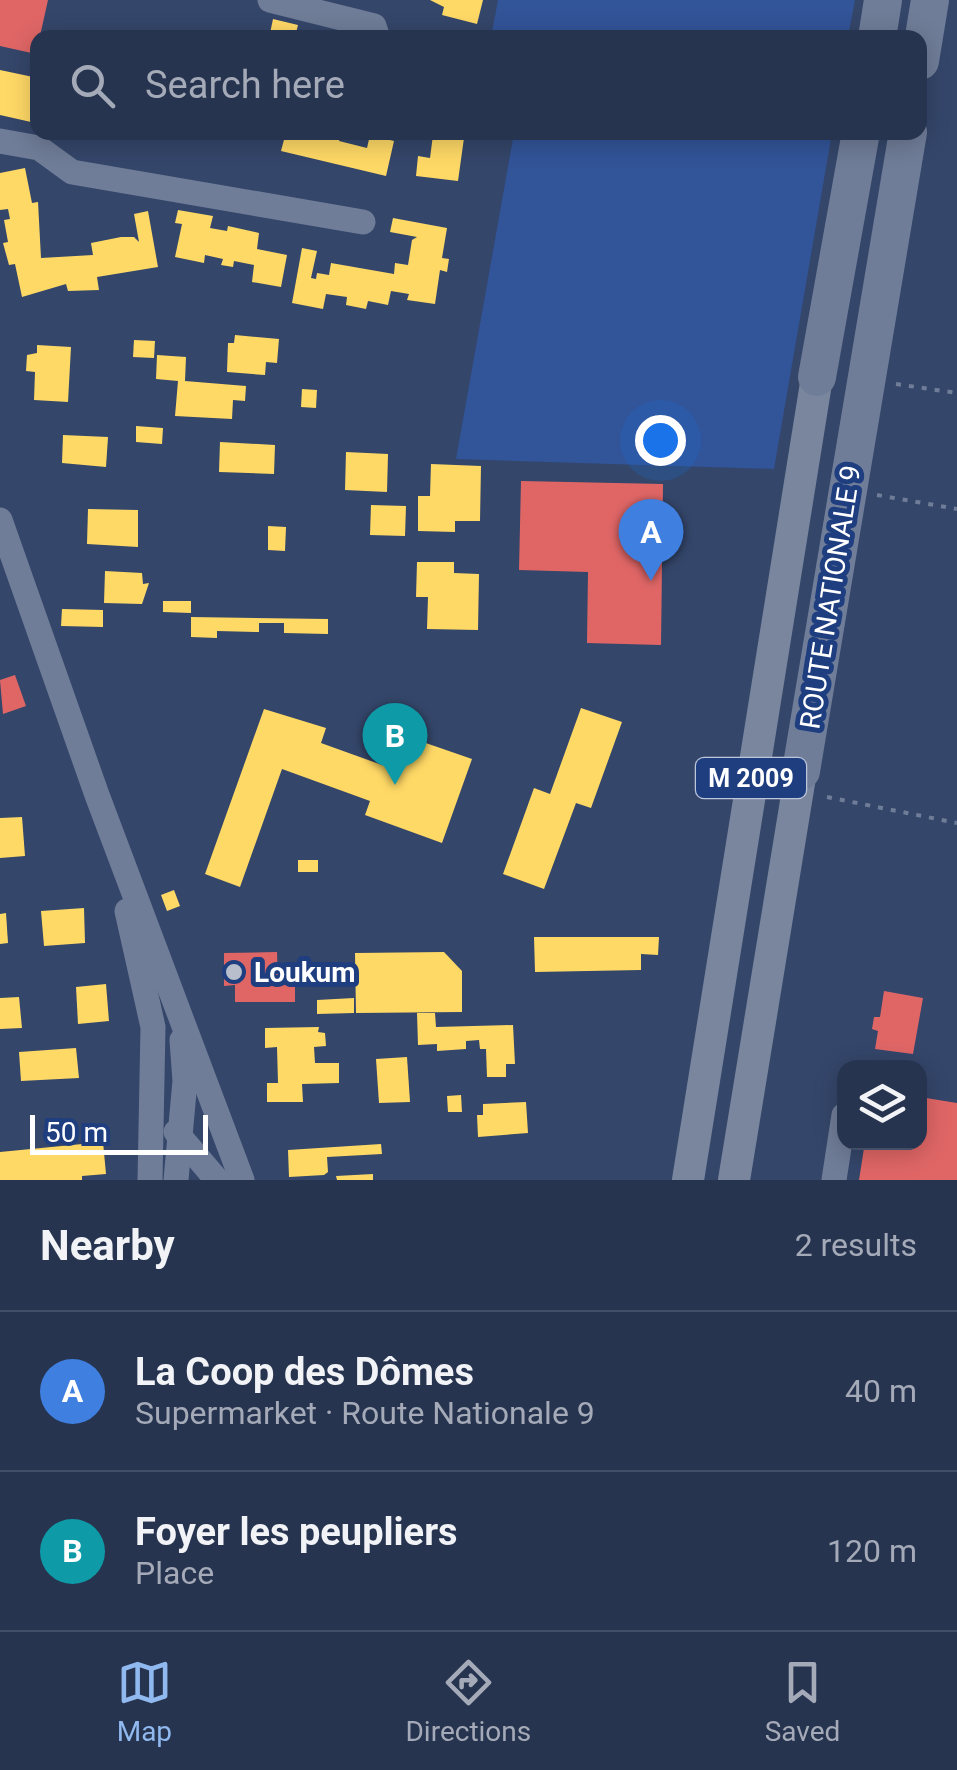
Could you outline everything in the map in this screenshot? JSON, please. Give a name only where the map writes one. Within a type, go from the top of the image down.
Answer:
[{"type":"highway","points":[[878,30],[884,0]]},
{"type":"highway","points":[[925,30],[930,0]]},
{"type":"highway","name":"M 2009","points":[[817,377],[860,140]]},
{"type":"highway","name":"ROUTE NATIONALE 9","points":[[800,781],[907,140]]},
{"type":"main road","name":"M 2009","points":[[688,1180],[817,377]]},
{"type":"main road","name":"ROUTE NATIONALE 9","points":[[734,1180],[800,781]]},
{"type":"street","points":[[270,0],[374,26],[375,30]]},
{"type":"street","points":[[0,141],[39,148],[72,172],[364,222]]},
{"type":"street","points":[[0,520],[97,795],[242,1180]]},
{"type":"street","points":[[97,795],[153,1027],[150,1180]]},
{"type":"street","points":[[176,1180],[185,1081],[180,1010]]},
{"type":"street","points":[[154,1111],[181,1136],[217,1180]]},
{"type":"street","points":[[834,1180],[839,1150]]},
{"type":"path","points":[[866,380],[957,394]]},
{"type":"path","points":[[848,490],[957,509]]},
{"type":"path","points":[[800,781],[957,822]]},
{"type":"shaded area","points":[[498,0],[855,0],[849,30],[492,30]]},
{"type":"shaded area","points":[[513,140],[831,140],[774,469],[456,459]]},
{"type":"building: Homes","points":[[430,0],[483,0],[477,24],[442,15],[444,7]]},
{"type":"building: Homes","points":[[273,19],[298,25],[297,30],[271,30]]},
{"type":"building: Homes","points":[[0,70],[30,76],[30,122],[0,115]]},
{"type":"building: Homes","points":[[284,140],[339,140],[367,148],[369,140],[394,141],[386,176],[281,151]]},
{"type":"building: Homes","points":[[432,140],[464,140],[458,181],[416,176],[418,156],[430,158]]},
{"type":"building: Homes","points":[[25,168],[32,203],[38,202],[41,258],[93,255],[91,243],[121,237],[134,237],[139,242],[134,214],[148,211],[158,267],[97,277],[99,290],[68,291],[66,284],[22,297],[15,264],[9,265],[3,243],[8,242],[4,220],[10,219],[8,209],[0,210],[0,173]]},
{"type":"building: Homes","points":[[178,210],[213,216],[210,228],[227,231],[228,226],[259,233],[257,249],[287,255],[281,287],[252,282],[254,265],[234,261],[233,267],[221,265],[223,259],[205,255],[204,263],[175,257],[182,224],[175,223]]},
{"type":"building: Homes","points":[[393,218],[447,228],[442,258],[449,259],[447,272],[440,270],[435,304],[407,300],[409,294],[391,291],[388,305],[368,301],[366,309],[346,305],[347,297],[326,294],[323,309],[292,303],[302,248],[317,251],[311,278],[316,279],[317,273],[329,275],[331,263],[394,274],[395,263],[408,265],[412,240],[417,237],[390,232]]},
{"type":"building: Homes","points":[[235,335],[279,339],[277,363],[266,362],[265,375],[227,372],[228,343],[234,343]]},
{"type":"building: Homes","points":[[134,340],[155,341],[154,358],[133,357]]},
{"type":"building: Homes","points":[[37,345],[71,347],[68,402],[34,400],[35,372],[26,371],[27,355],[37,353]]},
{"type":"building: Homes","points":[[157,355],[186,357],[185,381],[246,386],[245,401],[233,400],[232,419],[175,416],[178,381],[156,379]]},
{"type":"building: Homes","points":[[302,389],[317,390],[316,408],[301,407]]},
{"type":"building: Homes","points":[[136,426],[163,428],[162,444],[136,442]]},
{"type":"building: Homes","points":[[63,435],[108,437],[106,467],[62,463]]},
{"type":"building: Homes","points":[[220,442],[275,445],[274,474],[219,472]]},
{"type":"building: Homes","points":[[346,452],[388,454],[387,492],[345,490]]},
{"type":"building: Homes","points":[[431,464],[481,466],[480,521],[455,521],[455,532],[418,531],[418,496],[430,496]]},
{"type":"building: Homes","points":[[371,505],[406,506],[405,536],[370,535]]},
{"type":"building: Homes","points":[[88,509],[138,510],[138,547],[87,544]]},
{"type":"building: Homes","points":[[268,526],[286,527],[285,551],[268,550]]},
{"type":"building: Homes","points":[[417,562],[454,562],[454,573],[479,574],[478,630],[427,629],[428,597],[416,597]]},
{"type":"building: Homes","points":[[105,571],[142,573],[143,584],[149,583],[142,604],[104,603]]},
{"type":"building: Homes","points":[[163,601],[191,601],[191,613],[163,612]]},
{"type":"building: Homes","points":[[62,609],[103,610],[103,627],[61,626]]},
{"type":"building: Homes","points":[[191,617],[328,619],[328,634],[284,633],[284,623],[259,623],[259,632],[217,631],[217,638],[191,637]]},
{"type":"building: Homes","points":[[581,708],[622,722],[591,808],[576,803],[544,889],[503,874],[534,788],[550,794]]},
{"type":"building: Homes","points":[[264,709],[326,728],[321,743],[382,765],[394,732],[472,759],[442,843],[365,815],[370,801],[282,769],[240,887],[205,874]]},
{"type":"building: Homes","points":[[22,817],[25,856],[0,858],[0,818]]},
{"type":"building: Homes","points":[[298,860],[318,860],[318,872],[298,872]]},
{"type":"building: Homes","points":[[174,890],[180,906],[167,911],[161,895]]},
{"type":"building: Homes","points":[[84,908],[85,943],[44,946],[41,911]]},
{"type":"building: Homes","points":[[6,913],[8,943],[0,944],[0,914]]},
{"type":"building: Homes","points":[[534,937],[659,937],[658,955],[641,954],[641,970],[535,972]]},
{"type":"building: Homes","points":[[444,952],[462,971],[462,1012],[356,1013],[355,953]]},
{"type":"building: Homes","points":[[106,984],[109,1021],[78,1024],[76,987]]},
{"type":"building: Homes","points":[[19,997],[22,1028],[0,1029],[0,998]]},
{"type":"building: Homes","points":[[354,998],[354,1013],[317,1014],[317,1000]]},
{"type":"building: Homes","points":[[417,1013],[435,1013],[436,1027],[513,1025],[515,1064],[506,1064],[506,1077],[487,1077],[486,1049],[480,1049],[479,1040],[466,1041],[466,1049],[437,1051],[437,1044],[418,1045]]},
{"type":"building: Homes","points":[[319,1027],[318,1032],[325,1033],[326,1046],[314,1047],[315,1063],[339,1063],[339,1083],[302,1084],[303,1102],[267,1102],[267,1083],[278,1083],[277,1047],[265,1048],[265,1028]]},
{"type":"building: Homes","points":[[76,1048],[79,1078],[21,1081],[19,1052]]},
{"type":"building: Homes","points":[[407,1057],[410,1102],[379,1103],[376,1059]]},
{"type":"building: Homes","points":[[461,1095],[462,1112],[448,1112],[447,1096]]},
{"type":"building: Homes","points":[[526,1102],[528,1133],[478,1137],[477,1115],[483,1115],[483,1104]]},
{"type":"building: Homes","points":[[103,1142],[106,1174],[82,1176],[82,1180],[0,1180],[0,1152]]},
{"type":"building: Homes","points":[[381,1144],[382,1154],[327,1157],[328,1172],[324,1175],[289,1177],[288,1150]]},
{"type":"building: Homes","points":[[373,1174],[373,1180],[337,1180],[336,1176]]},
{"type":"building: Shops","points":[[0,0],[48,0],[41,30],[30,30],[30,53],[0,46]]},
{"type":"building: Shops","points":[[521,481],[663,484],[661,645],[587,643],[588,572],[519,570]]},
{"type":"building: Shops","points":[[15,675],[26,706],[3,714],[0,680]]},
{"type":"building: Shops","points":[[277,952],[278,982],[295,982],[295,1002],[235,1002],[235,985],[224,986],[224,953]]},
{"type":"building: Shops","points":[[884,991],[923,998],[913,1054],[875,1049],[878,1031],[872,1029],[874,1017],[880,1017]]},
{"type":"building: Shops","points":[[927,1098],[957,1103],[957,1180],[859,1180],[864,1150],[927,1150]]},
{"type":"place","name":"La Coop des Dômes","points":[[651,581]]},
{"type":"place","name":"Foyer les peupliers","points":[[395,785]]},
{"type":"place","name":"Loukum","points":[[234,972]]}]
